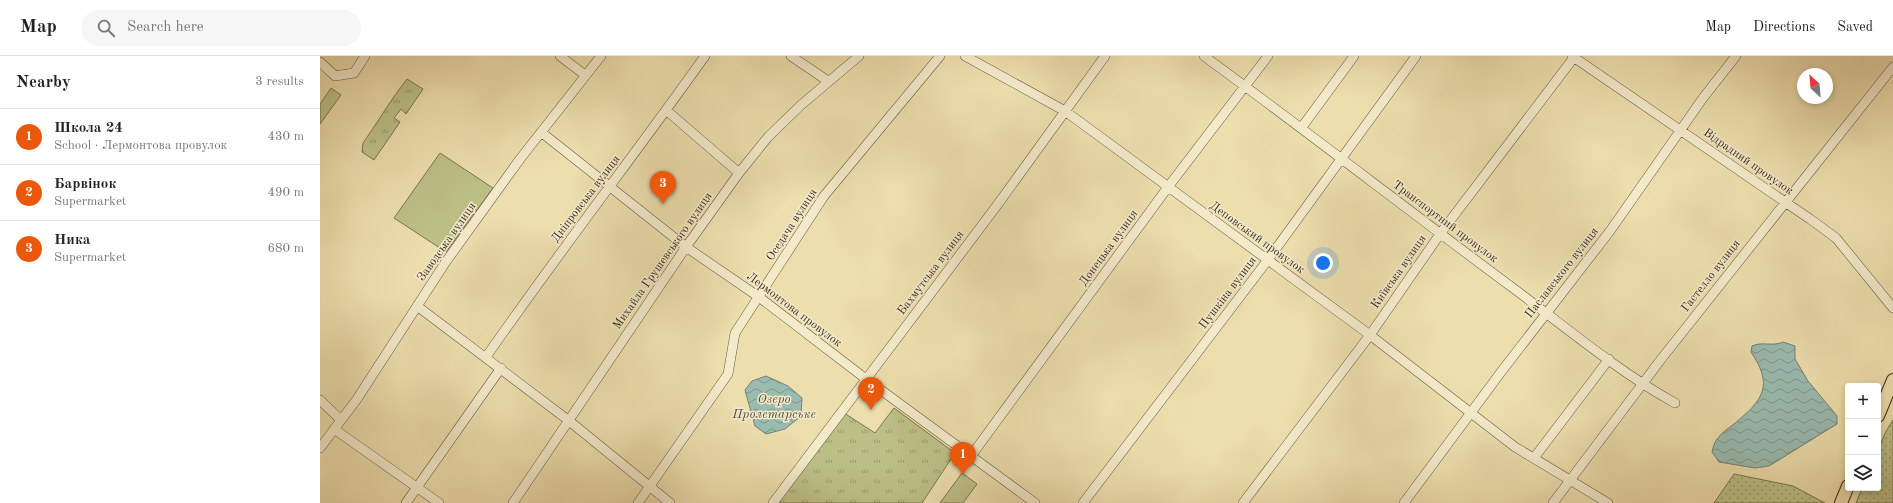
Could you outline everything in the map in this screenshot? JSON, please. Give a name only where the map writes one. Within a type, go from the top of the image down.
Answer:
[{"type":"main road","points":[[1881,409],[1893,380]]},
{"type":"main road","points":[[1841,503],[1846,491]]},
{"type":"street","points":[[320,62],[335,76],[354,73],[365,56]]},
{"type":"street","points":[[560,56],[585,75]]},
{"type":"street","name":"Заводська вулиця","points":[[320,448],[357,399],[445,263],[541,132],[601,56]]},
{"type":"street","name":"Дніпровська вулиця","points":[[486,356],[705,56]]},
{"type":"street","points":[[791,56],[828,81]]},
{"type":"street","name":"Михайла Грушевського вулиця","points":[[512,503],[686,247],[740,173],[768,137],[828,81],[859,56]]},
{"type":"street","name":"Оседача вулиця","points":[[638,503],[728,374],[735,333],[824,196],[940,56]]},
{"type":"street","name":"Деповський провулок","points":[[965,56],[1065,111],[1267,261],[1370,335],[1515,447],[1608,503]]},
{"type":"street","name":"Бахмутська вулиця","points":[[773,503],[998,204],[1104,56]]},
{"type":"street","name":"Транспортний провулок","points":[[1204,56],[1302,127],[1440,234],[1642,384],[1674,403]]},
{"type":"street","name":"Донецька вулиця","points":[[971,456],[1168,188],[1268,56]]},
{"type":"street","points":[[1302,127],[1354,56]]},
{"type":"street","name":"Пушкіна вулиця","points":[[1084,503],[1267,261],[1416,56]]},
{"type":"street","name":"Паславського вулиця","points":[[1404,503],[1471,412],[1610,231],[1703,98],[1736,56]]},
{"type":"street","name":"Відрадний провулок","points":[[1574,57],[1682,130],[1836,238],[1893,308]]},
{"type":"street","name":"Київська вулиця","points":[[1243,503],[1370,335],[1440,234],[1574,57]]},
{"type":"street","name":"Гастелло вулиця","points":[[1553,503],[1642,384],[1893,67]]},
{"type":"street","points":[[666,110],[740,173]]},
{"type":"street","name":"Лермонтова провулок","points":[[541,132],[686,247],[759,297],[866,379],[1035,503]]},
{"type":"street","points":[[417,306],[486,356],[670,503]]},
{"type":"street","points":[[1534,458],[1609,359]]},
{"type":"street","points":[[406,503],[501,368]]},
{"type":"street","points":[[320,400],[341,420]]},
{"type":"street","points":[[334,429],[439,503]]},
{"type":"green space","points":[[407,79],[423,89],[406,114],[401,109],[394,118],[400,122],[374,160],[362,152],[363,143],[395,94]]},
{"type":"green space","points":[[331,88],[341,95],[320,124],[320,104]]},
{"type":"green space","points":[[440,153],[493,188],[446,252],[394,218]]},
{"type":"green space","points":[[894,408],[955,453],[922,503],[775,503],[841,411],[875,433]]},
{"type":"green space","points":[[1893,420],[1893,503],[1856,503],[1861,491],[1881,491],[1881,443]]},
{"type":"green space","points":[[962,473],[977,484],[963,503],[940,503]]},
{"type":"green space","points":[[1734,474],[1793,486],[1825,503],[1714,503]]},
{"type":"water","points":[[1783,342],[1795,346],[1795,359],[1808,381],[1837,416],[1837,424],[1769,466],[1755,468],[1719,462],[1712,452],[1716,441],[1721,434],[1752,407],[1762,392],[1762,374],[1751,352],[1752,346]]},
{"type":"water","name":"Озеро Пролетарське","points":[[766,376],[788,386],[802,398],[801,416],[785,429],[766,434],[755,426],[745,390],[752,381]]},
{"type":"place","name":"Ника","points":[[663,204]]},
{"type":"place","name":"Барвінок","points":[[871,410]]},
{"type":"place","name":"Школа 24","points":[[963,475]]}]
